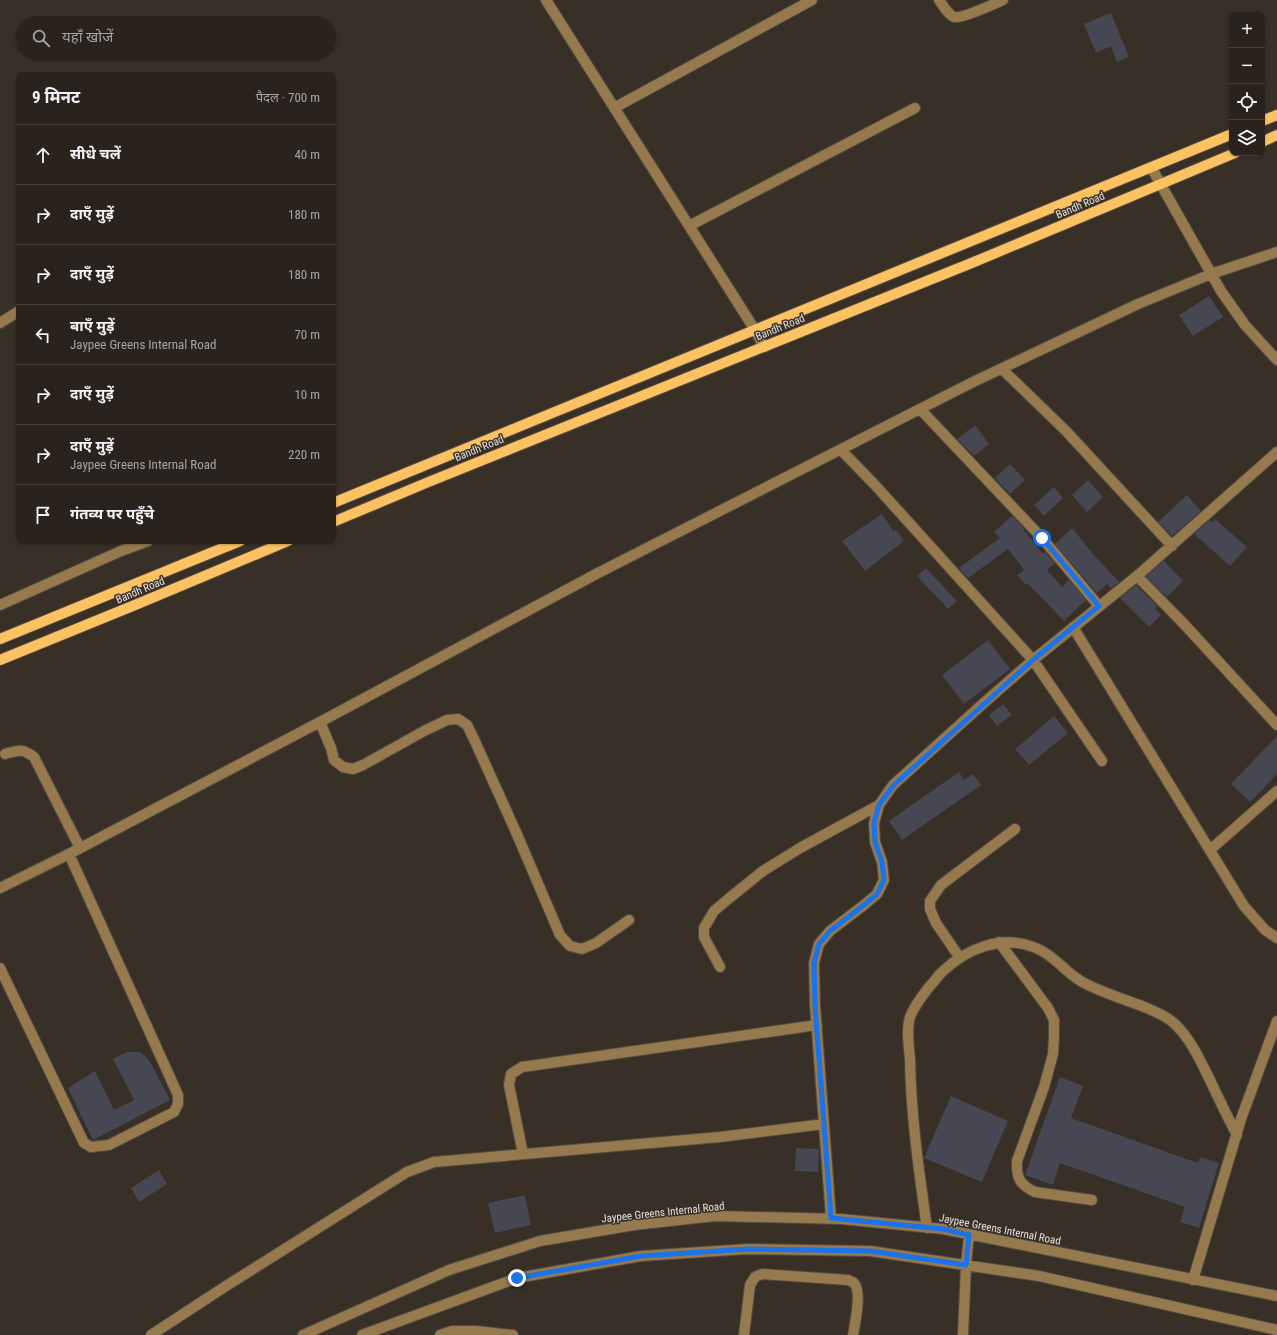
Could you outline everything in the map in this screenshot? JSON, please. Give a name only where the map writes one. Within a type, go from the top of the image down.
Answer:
[{"type":"main road","points":[[1264,120],[1277,115]]},
{"type":"main road","name":"Bandh Road","points":[[336,502],[1229,135]]},
{"type":"main road","points":[[1265,141],[1277,135]]},
{"type":"main road","name":"Bandh Road","points":[[336,521],[974,262],[1229,155]]},
{"type":"main road","name":"Bandh Road","points":[[0,639],[233,544]]},
{"type":"main road","name":"Bandh Road","points":[[0,660],[136,606],[281,544]]},
{"type":"street","points":[[546,0],[755,330],[764,347]]},
{"type":"street","points":[[614,108],[812,0]]},
{"type":"street","points":[[939,0],[947,12],[954,17],[962,17],[1003,0]]},
{"type":"street","points":[[689,226],[915,108]]},
{"type":"street","points":[[1151,167],[1221,291],[1245,325],[1277,360]]},
{"type":"street","points":[[0,888],[69,854],[320,722],[598,573],[920,409],[1138,304],[1211,274],[1277,252]]},
{"type":"street","points":[[0,323],[16,313]]},
{"type":"street","points":[[1002,369],[1066,431],[1172,546]]},
{"type":"street","points":[[920,409],[1042,538],[1099,606]]},
{"type":"street","points":[[841,450],[875,485],[1033,660],[1102,760]]},
{"type":"street","points":[[831,1218],[814,963],[819,944],[830,931],[877,894],[884,880],[882,862],[875,842],[874,823],[879,805],[893,786],[1033,660],[1137,576],[1277,452]]},
{"type":"street","points":[[0,605],[140,544]]},
{"type":"street","points":[[1137,576],[1183,623],[1277,725]]},
{"type":"street","points":[[1073,627],[1244,906],[1265,930],[1277,938]]},
{"type":"street","points":[[320,722],[331,748],[334,760],[343,767],[353,769],[364,765],[447,720],[458,719],[467,724],[516,832],[560,935],[570,946],[582,949],[596,943],[629,920]]},
{"type":"street","points":[[5,754],[24,750],[34,757],[80,848]]},
{"type":"street","points":[[1210,850],[1277,791]]},
{"type":"street","points":[[720,967],[704,937],[704,928],[714,911],[763,871],[800,848],[879,805]]},
{"type":"street","points":[[960,958],[936,923],[930,909],[930,901],[941,885],[1015,829]]},
{"type":"street","points":[[0,968],[84,1143],[91,1147],[109,1145],[174,1112],[178,1104],[178,1095],[69,854]]},
{"type":"street","points":[[999,942],[1048,1008],[1054,1020],[1053,1054],[1044,1087],[1017,1161],[1016,1171],[1019,1179],[1027,1188],[1035,1192],[1092,1200]]},
{"type":"street","points":[[927,1228],[911,1090],[908,1032],[910,1019],[914,1007],[942,972],[960,958],[977,948],[999,942],[1018,942],[1034,947],[1055,959],[1074,976],[1086,984],[1161,1014],[1175,1024],[1184,1033],[1195,1052],[1237,1135]]},
{"type":"street","points":[[1193,1280],[1237,1135],[1277,1021]]},
{"type":"street","points":[[523,1154],[509,1086],[511,1074],[522,1067],[817,1025]]},
{"type":"street","points":[[152,1335],[226,1286],[407,1172],[434,1162],[720,1137],[824,1124]]},
{"type":"street","name":"Jaypee Greens Internal Road","points":[[303,1335],[449,1270],[540,1241],[634,1225],[715,1216],[831,1218],[943,1229],[1277,1296]]},
{"type":"street","points":[[963,1335],[969,1235]]},
{"type":"street","points":[[362,1335],[517,1278],[641,1256],[748,1249],[870,1251],[1039,1276],[1277,1330]]},
{"type":"street","points":[[744,1335],[750,1285],[755,1277],[762,1274],[848,1280],[855,1283],[858,1298],[853,1335]]},
{"type":"street","points":[[440,1335],[452,1331],[476,1331],[513,1335]]},
{"type":"building","points":[[1111,13],[1129,57],[1117,62],[1111,46],[1096,53],[1084,24]]},
{"type":"building","points":[[1209,296],[1223,317],[1193,336],[1179,315]]},
{"type":"building","points":[[975,425],[989,444],[974,456],[957,439]]},
{"type":"building","points":[[1010,464],[1025,480],[1010,494],[995,478]]},
{"type":"building","points":[[1088,480],[1103,497],[1087,512],[1072,495]]},
{"type":"building","points":[[1054,487],[1063,498],[1044,516],[1034,505]]},
{"type":"building","points":[[1187,495],[1201,511],[1172,536],[1158,522]]},
{"type":"building","points":[[882,514],[894,532],[896,530],[904,541],[865,571],[842,541]]},
{"type":"building","points":[[1012,516],[1024,528],[1023,529],[1043,554],[1045,552],[1055,563],[1047,570],[1062,587],[1069,580],[1086,600],[1064,621],[1028,584],[1026,585],[1017,575],[1024,570],[1008,549],[968,578],[959,568],[1000,538],[994,532]]},
{"type":"building","points":[[1215,519],[1247,547],[1230,566],[1194,534],[1210,520],[1212,523]]},
{"type":"building","points":[[1072,528],[1093,554],[1119,582],[1111,588],[1107,584],[1097,593],[1055,544]]},
{"type":"building","points":[[1164,561],[1183,581],[1167,597],[1146,576]]},
{"type":"building","points":[[926,568],[957,601],[948,609],[917,576]]},
{"type":"building","points":[[1136,585],[1157,606],[1155,608],[1161,615],[1149,627],[1120,598]]},
{"type":"building","points":[[988,640],[1010,669],[964,704],[942,675]]},
{"type":"building","points":[[1003,704],[1012,715],[997,726],[989,715]]},
{"type":"building","points":[[1054,716],[1068,733],[1029,765],[1015,749]]},
{"type":"building","points":[[1277,736],[1277,774],[1250,802],[1231,784]]},
{"type":"building","points":[[959,772],[964,780],[973,774],[981,785],[902,840],[889,821]]},
{"type":"building","points":[[127,1052],[140,1052],[149,1060],[170,1100],[93,1140],[68,1088],[95,1071],[114,1110],[134,1100],[113,1059]]},
{"type":"building","points":[[1060,1077],[1083,1086],[1071,1118],[1198,1163],[1200,1157],[1219,1163],[1199,1228],[1180,1222],[1185,1207],[1060,1163],[1053,1185],[1025,1175]]},
{"type":"building","points":[[951,1096],[1008,1121],[982,1182],[924,1158]]},
{"type":"building","points":[[796,1148],[819,1149],[818,1172],[795,1171]]},
{"type":"building","points":[[159,1170],[167,1184],[139,1202],[131,1188]]},
{"type":"building","points":[[525,1195],[531,1225],[495,1233],[488,1203]]},
{"type":"route","points":[[517,1278],[641,1256],[748,1249],[870,1251],[966,1265],[969,1235],[943,1229],[831,1218],[815,1005],[814,963],[819,944],[830,931],[877,894],[884,880],[882,862],[875,842],[874,823],[879,805],[893,786],[986,701],[1099,606],[1042,538]]}]
